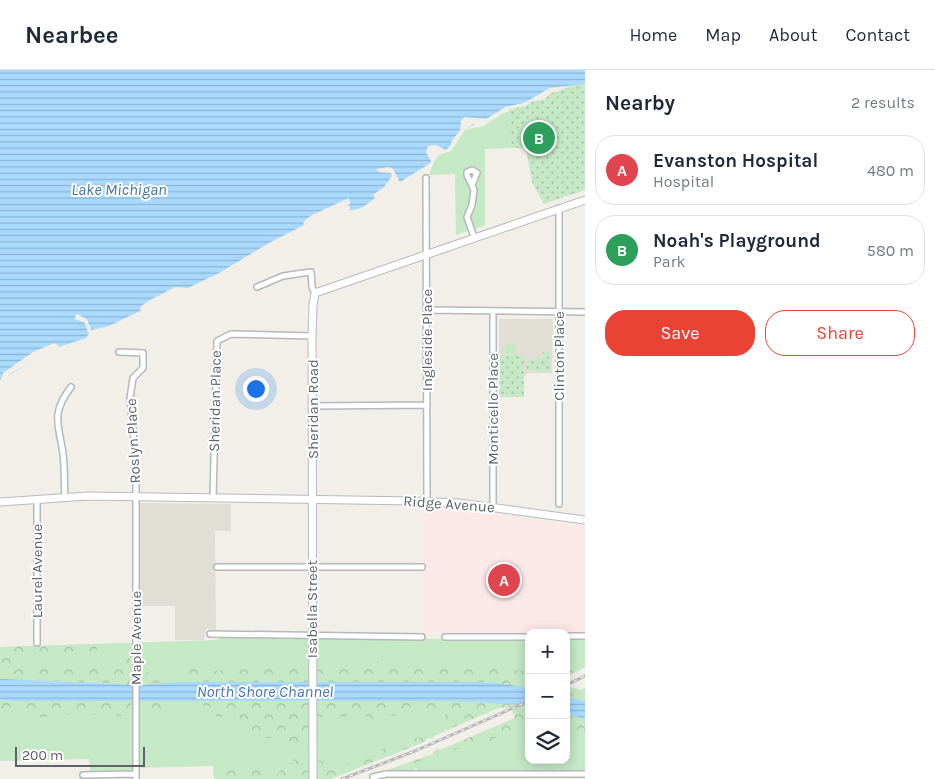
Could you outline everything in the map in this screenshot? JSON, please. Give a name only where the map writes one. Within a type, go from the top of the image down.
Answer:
[{"type":"street","name":"Ingleside Place","points":[[426,178],[427,501]]},
{"type":"street","points":[[472,186],[473,200],[467,217],[474,237]]},
{"type":"street","points":[[257,286],[283,276],[311,272],[312,287],[316,293],[427,253],[585,200]]},
{"type":"street","name":"Clinton Place","points":[[559,208],[559,504]]},
{"type":"street","name":"Sheridan Road","points":[[312,499],[312,336],[313,298],[316,293]]},
{"type":"street","points":[[427,310],[585,312]]},
{"type":"street","name":"Monticello Place","points":[[493,312],[493,507]]},
{"type":"street","name":"Sheridan Place","points":[[213,498],[217,341],[231,334],[312,336]]},
{"type":"street","name":"Roslyn Place","points":[[119,352],[143,353],[143,368],[133,378],[130,388],[136,497]]},
{"type":"street","points":[[64,498],[63,454],[56,424],[63,399],[71,387]]},
{"type":"street","points":[[313,406],[427,405]]},
{"type":"street","points":[[0,502],[64,498],[136,497],[312,499]]},
{"type":"street","name":"Maple Avenue","points":[[136,497],[136,777]]},
{"type":"street","name":"Ridge Avenue","points":[[312,499],[427,501],[493,507],[585,520]]},
{"type":"street","name":"Isabella Street","points":[[312,499],[313,779]]},
{"type":"street","name":"Laurel Avenue","points":[[37,500],[37,643]]},
{"type":"street","points":[[217,567],[422,567]]},
{"type":"street","points":[[210,634],[422,637]]},
{"type":"street","points":[[445,637],[525,636]]},
{"type":"street","points":[[570,636],[585,636]]},
{"type":"street","points":[[373,777],[386,774],[536,777],[585,774]]},
{"type":"street","points":[[83,775],[136,777]]},
{"type":"shaded area","points":[[499,319],[553,319],[552,373],[528,373],[524,377],[524,397],[499,397]]},
{"type":"shaded area","points":[[140,503],[231,504],[231,531],[215,531],[216,630],[206,629],[204,640],[175,640],[175,606],[140,606]]},
{"type":"shaded area","points":[[424,508],[466,509],[585,527],[585,634],[570,634],[570,629],[525,629],[525,634],[424,633]]},
{"type":"green space","points":[[582,83],[585,84],[585,190],[544,204],[532,182],[526,148],[509,148],[509,106],[545,99],[551,93]]},
{"type":"green space","points":[[509,112],[509,148],[485,149],[485,225],[456,235],[455,174],[429,175],[435,159],[439,155],[451,151],[465,130],[484,126],[502,113]]},
{"type":"green space","points":[[508,343],[512,343],[516,349],[512,355],[508,355],[504,351],[504,347]]},
{"type":"green space","points":[[543,352],[550,352],[550,372],[526,370],[527,361],[542,358]]},
{"type":"green space","points":[[499,355],[521,355],[524,357],[524,397],[499,397]]},
{"type":"green space","points":[[222,638],[525,639],[525,764],[570,764],[570,715],[585,719],[585,771],[421,772],[416,768],[410,772],[382,772],[433,754],[436,749],[440,750],[515,718],[510,707],[498,708],[434,735],[433,739],[428,738],[424,742],[330,779],[214,779],[213,766],[134,768],[133,770],[90,772],[89,759],[0,761],[0,647],[215,640]]},
{"type":"green space","points":[[570,640],[585,640],[585,667],[570,674]]},
{"type":"green space","points":[[106,644],[103,648],[80,654],[29,651],[21,658],[25,660],[27,667],[30,668],[121,669],[125,652],[129,650],[132,684],[0,679],[0,647]]},
{"type":"green space","points":[[383,661],[384,669],[463,667],[525,671],[525,687],[491,682],[316,683],[316,671],[321,667]]},
{"type":"green space","points":[[585,663],[585,667],[570,674],[570,666]]},
{"type":"green space","points":[[177,665],[211,671],[305,667],[309,670],[309,683],[185,682],[176,674]]},
{"type":"green space","points":[[157,671],[163,674],[165,682],[140,685],[142,673]]},
{"type":"green space","points":[[570,687],[580,690],[585,688],[585,701],[570,698]]},
{"type":"green space","points":[[0,700],[132,701],[130,710],[125,716],[72,714],[35,718],[27,712],[0,716]]},
{"type":"green space","points":[[140,701],[169,701],[173,712],[165,715],[146,714],[141,710]]},
{"type":"green space","points":[[201,701],[309,701],[308,746],[284,740],[276,735],[271,738],[249,736],[242,721],[207,714]]},
{"type":"green space","points":[[316,701],[453,701],[525,705],[525,721],[517,728],[485,743],[442,752],[440,750],[515,718],[511,707],[498,708],[434,736],[431,732],[440,731],[445,724],[445,712],[429,710],[371,719],[367,716],[317,716]]},
{"type":"green space","points":[[570,715],[585,719],[585,731],[570,729]]},
{"type":"green space","points":[[426,736],[428,738],[424,742],[330,779],[319,779],[319,760],[333,766],[365,760],[388,746]]},
{"type":"green space","points":[[434,751],[437,757],[432,760],[420,761],[409,767],[382,772],[433,754]]},
{"type":"green space","points":[[299,756],[308,758],[308,779],[214,779],[214,770],[239,768],[254,771],[265,766],[267,776],[273,777]]},
{"type":"water","name":"Lake Michigan","points":[[0,70],[585,70],[585,84],[550,88],[524,103],[513,106],[475,124],[465,130],[447,149],[438,153],[429,164],[400,182],[396,178],[391,179],[368,204],[356,209],[350,210],[349,205],[331,211],[269,243],[219,273],[109,326],[91,330],[86,338],[56,348],[0,380]]},
{"type":"water","name":"North Shore Channel","points":[[0,679],[140,685],[181,682],[491,682],[525,687],[525,705],[453,701],[0,700]]},
{"type":"water","points":[[570,698],[585,701],[585,719],[570,715]]},
{"type":"pier","points":[[533,101],[525,106],[507,110],[495,119],[478,125],[473,124],[465,130],[453,147],[451,142],[460,130],[461,121],[464,117],[487,119],[505,107]]},
{"type":"pier","points":[[436,145],[448,151],[439,155],[432,163],[426,152],[428,146]]},
{"type":"pier","points":[[389,167],[393,169],[400,182],[392,181],[376,199],[373,195],[384,187],[392,176],[391,173],[378,172],[376,169]]},
{"type":"pier","points":[[349,198],[350,204],[305,225],[303,223],[312,215]]},
{"type":"pier","points":[[175,287],[188,288],[162,303],[140,311],[141,306]]},
{"type":"pier","points":[[76,314],[87,319],[91,330],[88,333],[85,323],[75,319]]},
{"type":"pier","points":[[54,343],[59,346],[57,349],[13,372],[0,382],[3,373],[33,352]]},
{"type":"railway","points":[[570,683],[585,676]]},
{"type":"railway","points":[[342,779],[415,751],[525,703]]},
{"type":"place","name":"Noah's Playground","points":[[539,138]]},
{"type":"place","name":"Evanston Hospital","points":[[504,580]]}]
